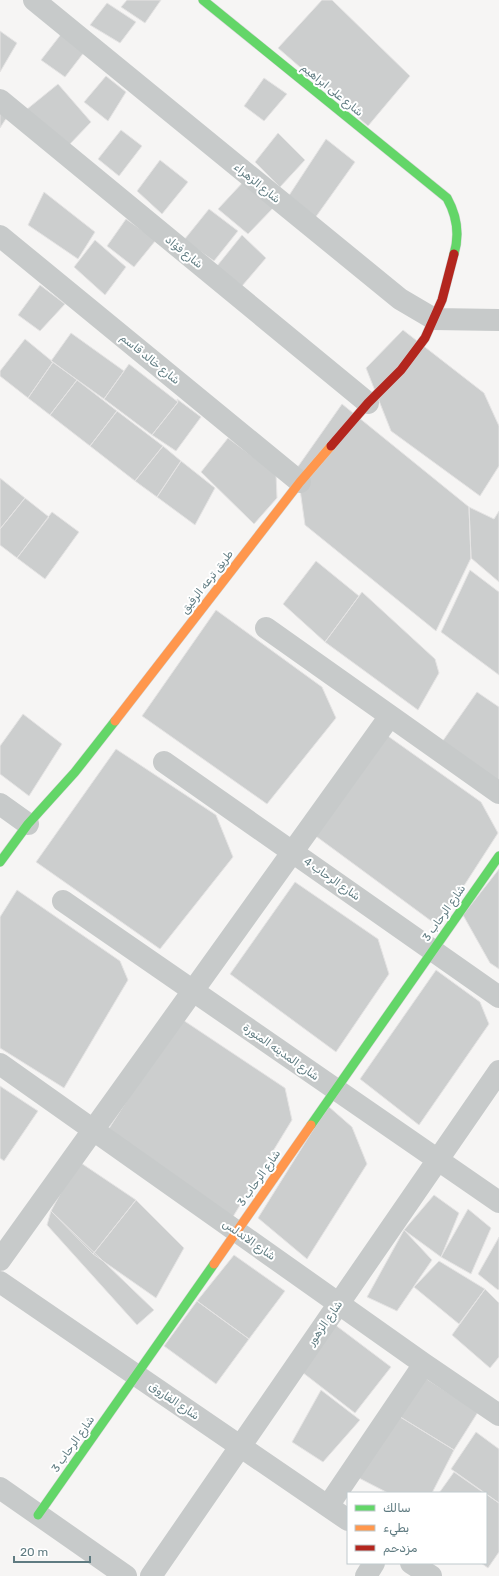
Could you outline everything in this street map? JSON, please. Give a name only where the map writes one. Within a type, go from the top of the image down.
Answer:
[{"type":"street","name":"شارع الزهراء","points":[[34,0],[400,299],[434,319],[499,320]]},
{"type":"street","name":"شارع على ابراهيم","points":[[203,0],[446,198]]},
{"type":"street","name":"شارع فؤاد","points":[[0,100],[368,403]]},
{"type":"street","name":"طريق ترعه الرفيق","points":[[0,862],[28,824],[75,772],[300,482],[368,403],[401,370],[425,338],[434,319],[456,248],[457,230],[455,213],[446,198]]},
{"type":"street","name":"شارع خالد قاسم","points":[[0,236],[300,482]]},
{"type":"street","points":[[266,628],[499,793]]},
{"type":"street","points":[[0,1260],[390,716]]},
{"type":"street","name":"شارع الرحاب 4","points":[[164,762],[499,997]]},
{"type":"street","points":[[0,804],[28,824]]},
{"type":"street","name":"شارع الرحاب 3","points":[[38,1514],[499,856]]},
{"type":"street","name":"شارع المدينه المنورة","points":[[63,901],[499,1202]]},
{"type":"street","name":"شارع الاندلس","points":[[0,1064],[424,1364],[499,1415]]},
{"type":"street","name":"شارع الزهور","points":[[151,1576],[499,1071]]},
{"type":"street","name":"شارع الفاروق","points":[[0,1282],[347,1519]]},
{"type":"street","points":[[328,1506],[424,1364]]},
{"type":"street","points":[[0,1488],[126,1576]]},
{"type":"street","points":[[366,1576],[373,1564]]},
{"type":"street","points":[[413,1564],[431,1576]]},
{"type":"building","points":[[127,0],[161,0],[145,23],[121,7]]},
{"type":"building","points":[[322,0],[332,0],[410,76],[368,126],[278,48]]},
{"type":"building","points":[[107,3],[136,22],[120,43],[90,25]]},
{"type":"building","points":[[0,31],[17,43],[0,72]]},
{"type":"building","points":[[62,33],[85,51],[65,77],[41,60]]},
{"type":"building","points":[[106,76],[126,92],[108,121],[84,102]]},
{"type":"building","points":[[264,78],[287,94],[264,121],[244,106]]},
{"type":"building","points":[[58,84],[91,122],[68,146],[26,110]]},
{"type":"building","points":[[0,107],[9,114],[0,128]]},
{"type":"building","points":[[121,130],[142,146],[119,176],[98,159]]},
{"type":"building","points":[[278,133],[305,160],[280,187],[255,162]]},
{"type":"building","points":[[326,139],[355,162],[315,218],[288,197]]},
{"type":"building","points":[[160,160],[188,182],[162,214],[137,191]]},
{"type":"building","points":[[245,180],[276,205],[248,234],[218,209]]},
{"type":"building","points":[[44,192],[95,232],[78,259],[28,225]]},
{"type":"building","points":[[209,209],[238,231],[214,261],[184,240]]},
{"type":"building","points":[[126,219],[156,240],[134,267],[107,246]]},
{"type":"building","points":[[242,235],[266,258],[242,286],[217,266]]},
{"type":"building","points":[[95,240],[126,267],[105,295],[74,267]]},
{"type":"building","points":[[40,285],[65,304],[40,331],[18,315]]},
{"type":"building","points":[[403,330],[484,393],[499,426],[499,466],[480,496],[391,431],[366,368]]},
{"type":"building","points":[[71,333],[124,371],[104,399],[51,361]]},
{"type":"building","points":[[25,339],[53,362],[28,398],[0,376],[0,371]]},
{"type":"building","points":[[53,362],[77,380],[50,415],[28,398]]},
{"type":"building","points":[[129,364],[178,402],[152,435],[104,399]]},
{"type":"building","points":[[77,380],[117,411],[90,446],[50,415]]},
{"type":"building","points":[[177,399],[201,417],[176,451],[152,435],[178,402]]},
{"type":"building","points":[[342,404],[469,507],[471,558],[436,631],[305,525],[297,468]]},
{"type":"building","points":[[117,411],[163,446],[135,481],[90,446]]},
{"type":"building","points":[[228,438],[276,474],[277,498],[254,524],[201,472]]},
{"type":"building","points":[[163,446],[181,461],[157,497],[135,481]]},
{"type":"building","points":[[181,461],[215,488],[195,525],[157,497]]},
{"type":"building","points":[[0,478],[25,498],[0,529]]},
{"type":"building","points":[[25,498],[49,517],[17,558],[0,545],[0,529]]},
{"type":"building","points":[[469,507],[494,519],[499,511],[499,582],[471,558]]},
{"type":"building","points":[[52,512],[79,532],[45,579],[17,558]]},
{"type":"building","points":[[316,561],[359,596],[325,642],[283,604]]},
{"type":"building","points":[[470,570],[499,592],[499,675],[441,632]]},
{"type":"building","points":[[362,592],[435,659],[439,673],[418,710],[325,642]]},
{"type":"building","points":[[216,610],[322,687],[336,718],[267,804],[142,716]]},
{"type":"building","points":[[477,692],[499,707],[499,782],[442,742]]},
{"type":"building","points":[[23,714],[62,744],[29,796],[0,774],[0,746]]},
{"type":"building","points":[[385,734],[481,802],[498,833],[438,926],[313,834]]},
{"type":"building","points":[[116,749],[216,815],[233,857],[160,949],[36,862]]},
{"type":"building","points":[[499,869],[499,969],[490,963],[463,915]]},
{"type":"building","points":[[295,882],[378,939],[389,974],[336,1052],[230,974]]},
{"type":"building","points":[[17,890],[120,961],[128,980],[64,1088],[0,1048],[0,917]]},
{"type":"building","points":[[436,970],[480,1002],[489,1024],[419,1125],[360,1079]]},
{"type":"building","points":[[180,1018],[285,1088],[292,1120],[231,1220],[108,1130]]},
{"type":"building","points":[[0,1086],[38,1111],[4,1161],[0,1158]]},
{"type":"building","points":[[328,1106],[352,1127],[367,1164],[307,1259],[258,1218]]},
{"type":"building","points":[[78,1161],[136,1200],[93,1254],[51,1211]]},
{"type":"building","points":[[434,1195],[459,1213],[441,1257],[404,1230]]},
{"type":"building","points":[[136,1200],[184,1248],[156,1298],[93,1254]]},
{"type":"building","points":[[468,1209],[491,1228],[471,1274],[441,1257]]},
{"type":"building","points":[[51,1211],[154,1310],[137,1325],[47,1225]]},
{"type":"building","points":[[404,1230],[432,1260],[397,1311],[367,1297]]},
{"type":"building","points":[[499,1237],[499,1289],[498,1290],[478,1274]]},
{"type":"building","points":[[234,1255],[285,1291],[249,1339],[197,1301]]},
{"type":"building","points":[[439,1261],[485,1289],[459,1324],[414,1287]]},
{"type":"building","points":[[485,1289],[499,1303],[499,1357],[490,1368],[452,1335]]},
{"type":"building","points":[[197,1301],[249,1339],[216,1384],[164,1346]]},
{"type":"building","points":[[334,1324],[391,1367],[355,1413],[302,1372]]},
{"type":"building","points":[[422,1376],[478,1412],[454,1450],[397,1415]]},
{"type":"building","points":[[321,1390],[360,1420],[323,1462],[292,1442]]},
{"type":"building","points":[[397,1415],[454,1450],[433,1492],[386,1492],[357,1477]]},
{"type":"building","points":[[476,1432],[499,1449],[499,1503],[487,1494],[487,1492],[483,1492],[451,1469]]},
{"type":"building","points":[[454,1472],[483,1492],[440,1492]]},
{"type":"building","points":[[487,1495],[499,1503],[499,1552],[488,1568],[482,1564],[487,1564]]},
{"type":"traffic: fast","points":[[203,0],[447,198],[455,218],[457,232],[454,254]]},
{"type":"traffic: fast","points":[[0,862],[28,824],[75,772],[115,721]]},
{"type":"traffic: fast","points":[[311,1125],[499,856]]},
{"type":"traffic: fast","points":[[38,1515],[214,1264]]},
{"type":"traffic: slow","points":[[115,721],[300,482],[331,446]]},
{"type":"traffic: slow","points":[[214,1264],[311,1125]]},
{"type":"traffic: jam","points":[[331,446],[368,403],[401,370],[425,338],[442,300],[454,254]]}]
